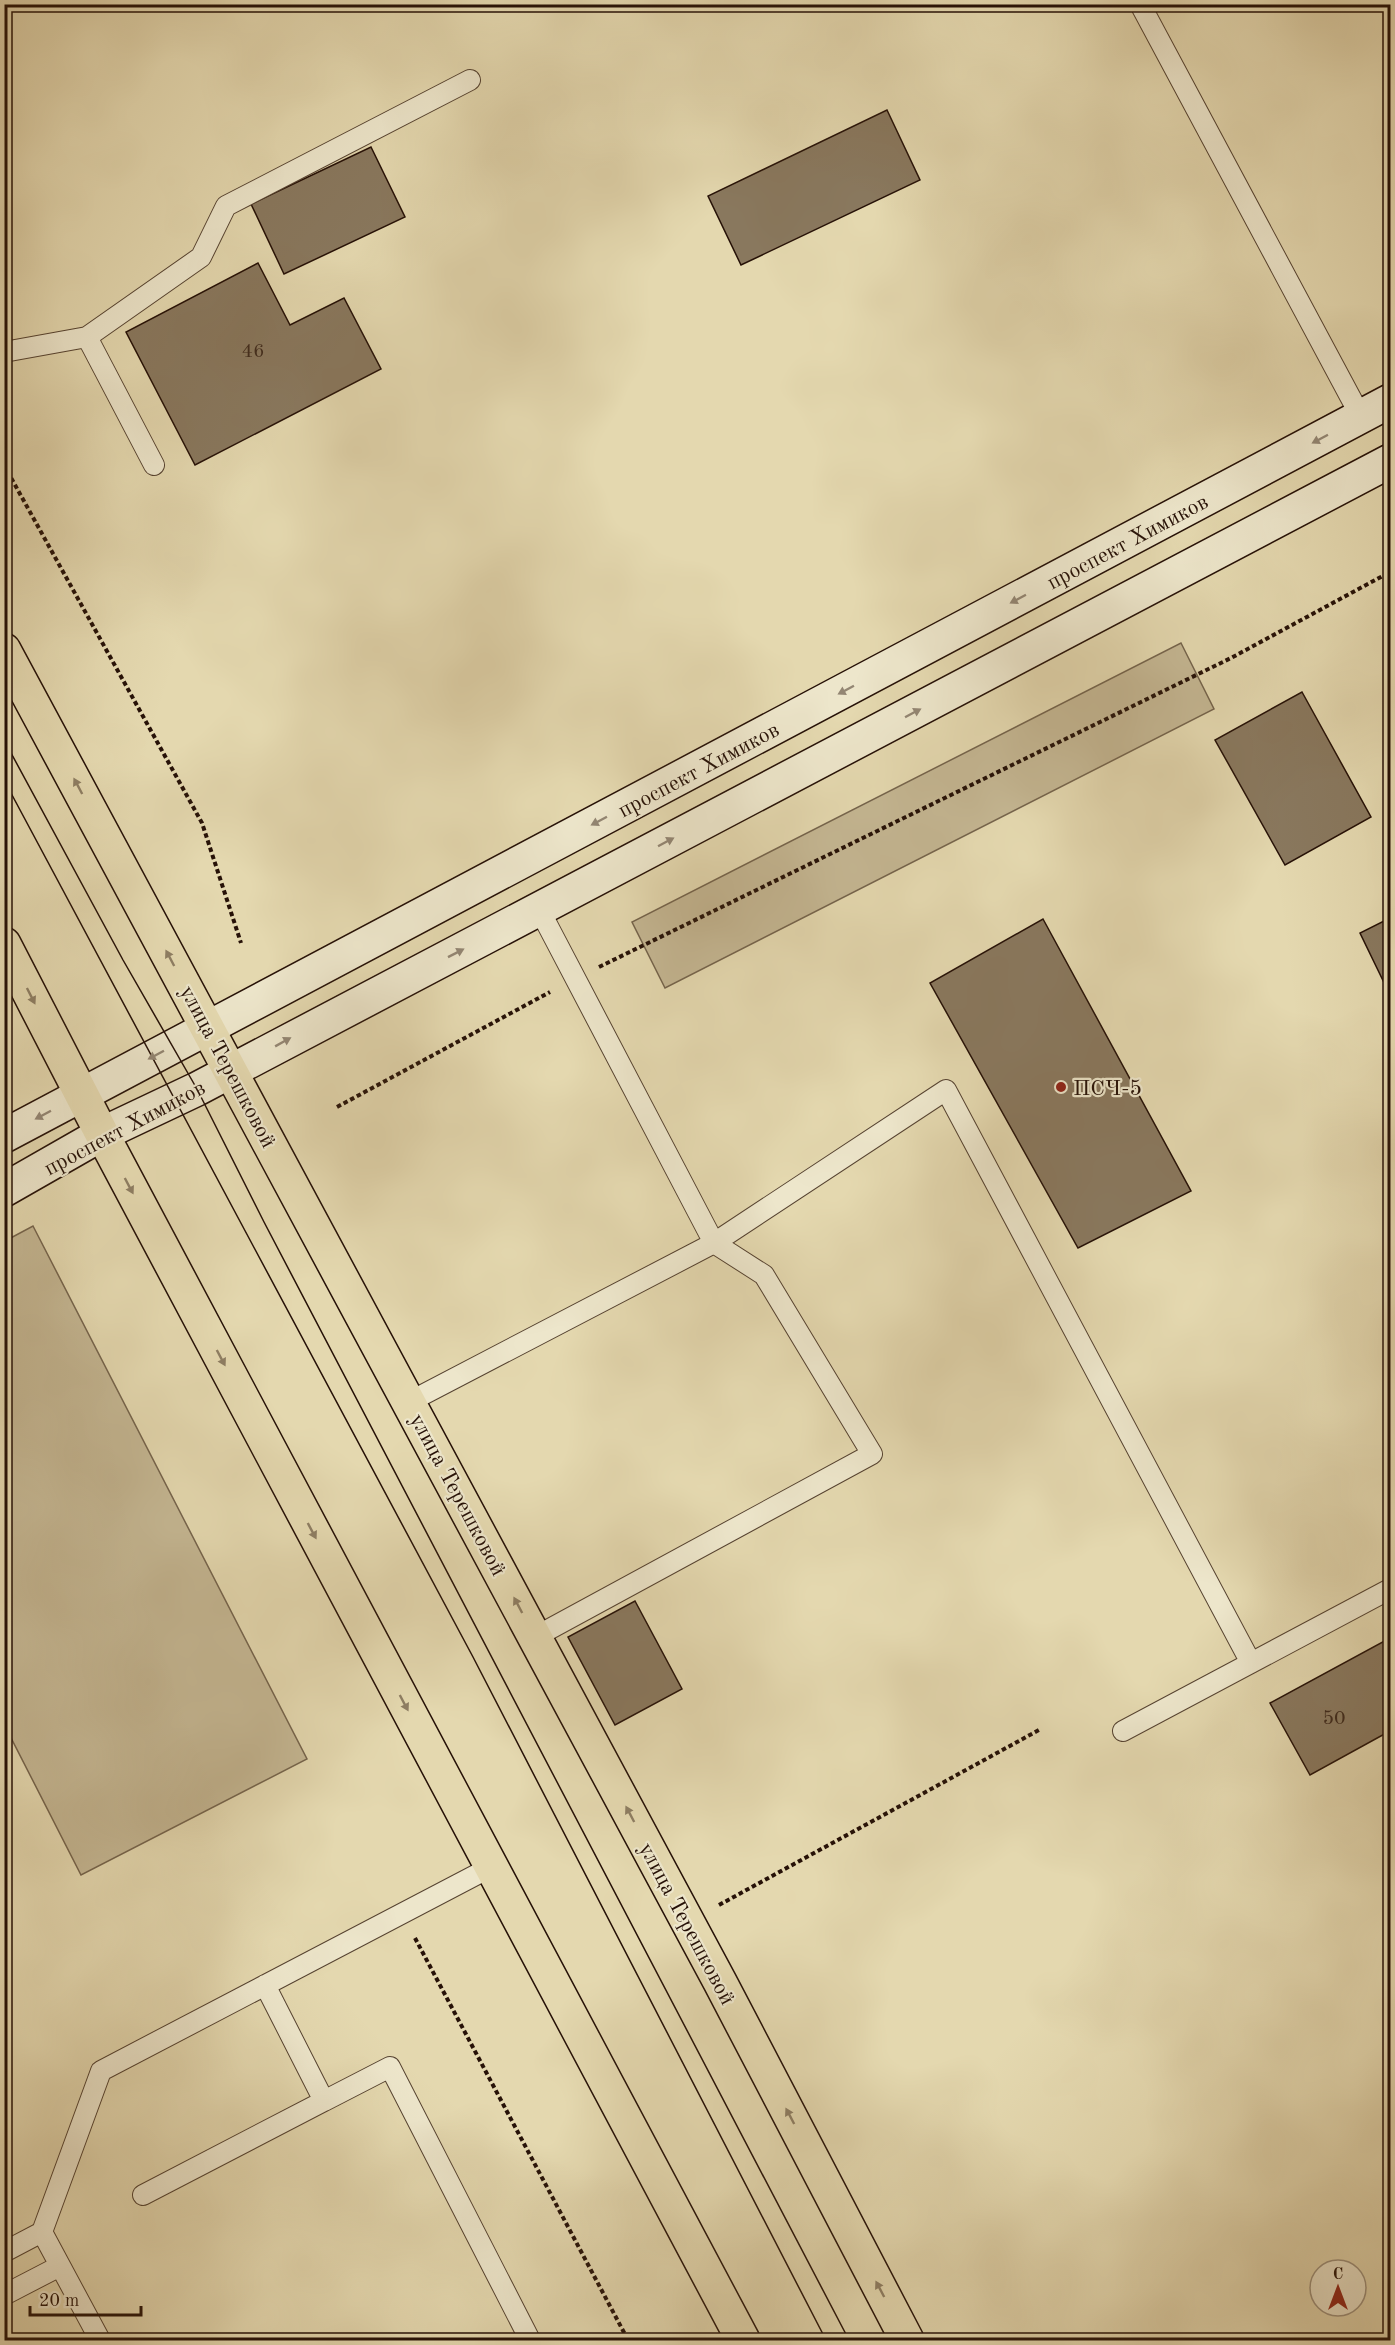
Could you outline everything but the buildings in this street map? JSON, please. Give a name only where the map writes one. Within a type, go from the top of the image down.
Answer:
[{"type":"main road","name":"проспект Химиков","points":[[4,1136],[1390,401]]},
{"type":"main road","name":"проспект Химиков","points":[[4,1190],[102,1134],[232,1071],[1390,461]]},
{"type":"main road","name":"улица Терешковой","points":[[4,651],[536,1637],[907,2340]]},
{"type":"main road","points":[[4,944],[102,1134],[743,2340]]},
{"type":"lane","points":[[1140,4],[1361,417]]},
{"type":"lane","points":[[4,352],[87,337],[201,257],[226,206],[470,80]]},
{"type":"lane","points":[[87,337],[154,465]]},
{"type":"lane","points":[[536,1637],[872,1454],[764,1275],[714,1243],[539,909]]},
{"type":"lane","points":[[409,1402],[714,1243],[946,1090],[1251,1663]]},
{"type":"lane","points":[[1124,1731],[1390,1589]]},
{"type":"lane","points":[[4,2252],[42,2232],[101,2071],[491,1867]]},
{"type":"lane","points":[[265,1985],[324,2101]]},
{"type":"lane","points":[[143,2194],[390,2067],[530,2340]]},
{"type":"lane","points":[[42,2232],[99,2340]]},
{"type":"lane","points":[[4,2295],[60,2266]]},
{"type":"path","points":[[4,465],[202,823],[241,944]]},
{"type":"path","points":[[337,1107],[576,978],[1231,658],[1390,572]]},
{"type":"path","points":[[688,1922],[1039,1730]]},
{"type":"path","points":[[402,1914],[628,2340]]},
{"type":"shaded area","points":[[1181,643],[1214,709],[665,988],[632,922]]},
{"type":"shaded area","points":[[33,1226],[307,1759],[81,1875],[5,1726],[5,1241]]},
{"type":"tram line","points":[[4,740],[123,960],[197,1089],[264,1222],[849,2340]]},
{"type":"tram line","points":[[4,780],[473,1657],[826,2340]]},
{"type":"place","name":"ПСЧ-5","points":[[1061,1087]]}]
